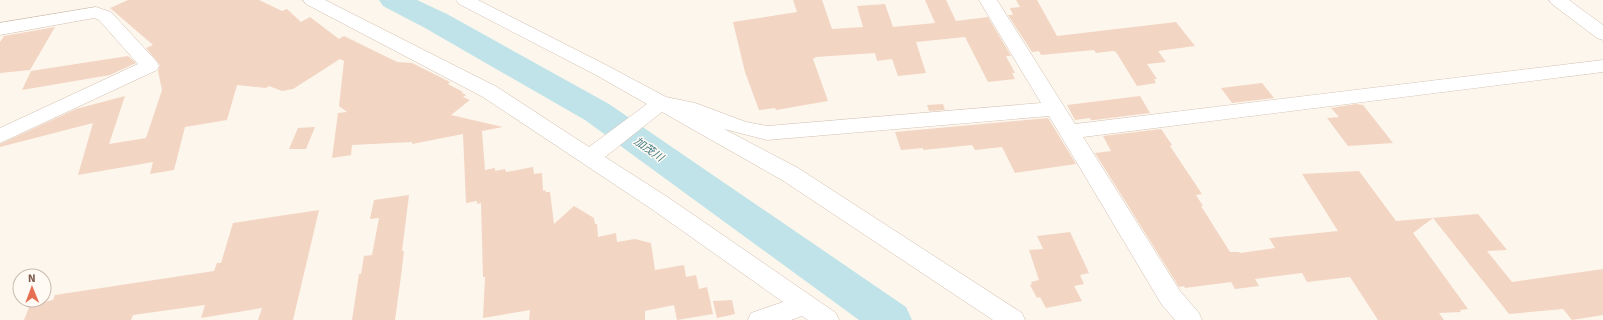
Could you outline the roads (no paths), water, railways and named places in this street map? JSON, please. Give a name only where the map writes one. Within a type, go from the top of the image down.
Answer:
[{"type":"street","points":[[312,0],[490,92],[661,204],[827,320]]},
{"type":"street","points":[[465,0],[603,71],[790,174],[1013,320]]},
{"type":"street","points":[[988,0],[1171,298],[1190,320]]},
{"type":"street","points":[[1558,0],[1603,34]]},
{"type":"street","points":[[0,29],[96,12],[104,16],[150,66],[0,136]]},
{"type":"street","points":[[1069,132],[1603,66]]},
{"type":"street","points":[[590,158],[661,103],[688,108],[753,131],[767,133],[1055,109]]},
{"type":"street","points":[[760,320],[805,305]]},
{"type":"waterway","name":"加茂川","points":[[394,0],[436,21],[597,112],[891,320]]}]
